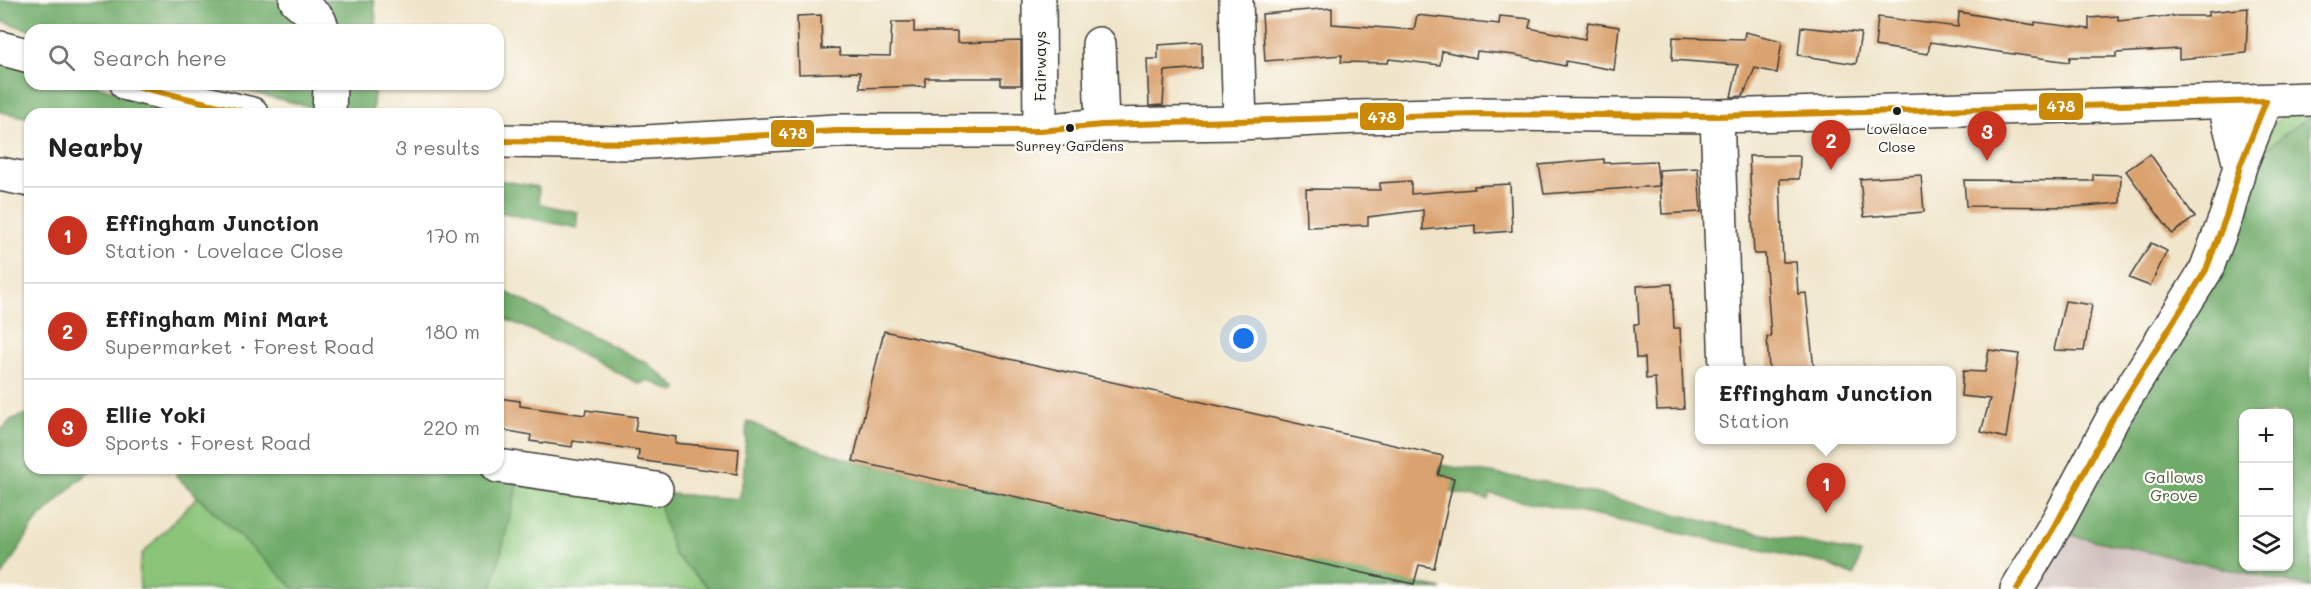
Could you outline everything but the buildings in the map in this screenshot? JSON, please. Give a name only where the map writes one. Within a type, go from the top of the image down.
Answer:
[{"type":"street","points":[[296,0],[321,24]]},
{"type":"street","name":"Fairways","points":[[1039,0],[1040,131]]},
{"type":"street","points":[[1236,0],[1240,123]]},
{"type":"street","points":[[1099,44],[1102,125]]},
{"type":"street","points":[[0,48],[24,54]]},
{"type":"street","points":[[153,90],[227,108]]},
{"type":"street","points":[[329,108],[330,90]]},
{"type":"street","points":[[504,141],[628,143],[836,130],[1040,131],[1102,125],[1240,123],[1476,114],[1717,116],[2311,99]]},
{"type":"street","points":[[2017,589],[2059,519],[2114,416],[2206,270],[2230,204],[2240,166],[2266,101]]},
{"type":"street","points":[[2224,102],[2232,142],[2240,166]]},
{"type":"street","points":[[1717,116],[1726,366]]},
{"type":"street","points":[[0,174],[24,179]]},
{"type":"street","points":[[504,467],[656,489]]},
{"type":"shaded area","points":[[2065,534],[2311,587],[2311,589],[2030,589]]},
{"type":"green space","points":[[0,0],[374,0],[376,24],[24,24],[24,28],[0,21]]},
{"type":"green space","points":[[0,56],[24,64],[24,90],[111,90],[173,108],[24,108],[24,117],[0,112]]},
{"type":"green space","points":[[242,90],[374,90],[373,108],[315,108]]},
{"type":"green space","points":[[2286,114],[2311,115],[2262,151],[2271,126]]},
{"type":"green space","name":"Gallows Grove","points":[[2311,115],[2311,587],[2065,534],[2240,222],[2262,151]]},
{"type":"green space","points":[[504,181],[538,187],[540,204],[577,212],[577,228],[504,213]]},
{"type":"green space","points":[[504,291],[648,364],[679,389],[674,392],[648,380],[640,384],[545,336],[504,319]]},
{"type":"green space","points":[[24,415],[24,474],[88,474],[35,523],[0,579],[0,431],[12,419]]},
{"type":"green space","points":[[747,421],[790,440],[853,461],[1442,589],[710,589],[674,554],[659,504],[669,494],[738,499],[743,480]]},
{"type":"green space","points":[[1441,465],[1562,485],[1724,526],[1861,553],[1854,576],[1828,564],[1490,494],[1488,500],[1450,492],[1453,478],[1439,475]]},
{"type":"green space","points":[[504,469],[669,494],[738,499],[743,480],[1442,589],[140,589],[139,572],[142,554],[199,495],[176,476],[177,474],[504,474]]},
{"type":"green space","points":[[504,472],[518,483],[492,589],[295,589],[176,476],[177,474]]},
{"type":"transit line","name":"478","points":[[152,90],[227,108]]},
{"type":"transit line","name":"478","points":[[504,141],[629,143],[836,131],[1040,131],[1102,125],[1476,114],[1717,116],[2266,101]]},
{"type":"transit line","name":"478","points":[[2017,589],[2059,519],[2114,416],[2206,270],[2227,214],[2240,166],[2266,101]]},
{"type":"place","name":"Lovelace Close","points":[[1897,111]]},
{"type":"place","name":"Surrey Gardens","points":[[1070,128]]},
{"type":"place","name":"Ellie Yoki","points":[[1987,161]]},
{"type":"place","name":"Effingham Mini Mart","points":[[1831,170]]},
{"type":"place","name":"Effingham Junction","points":[[1826,513]]}]
